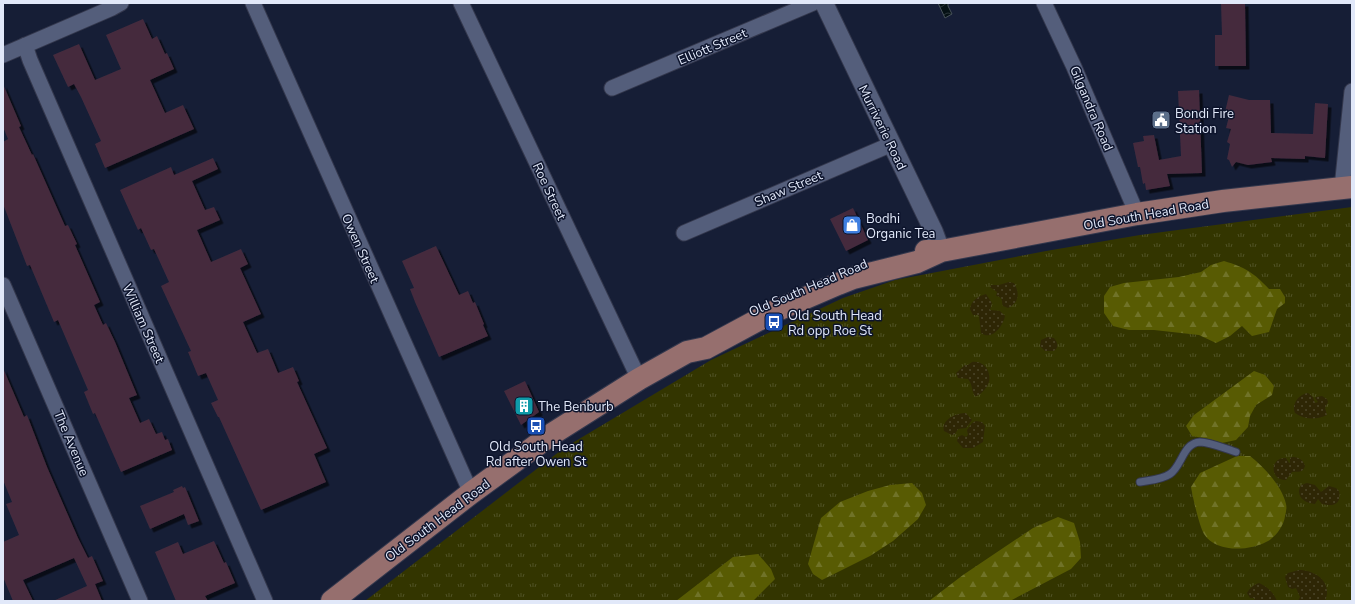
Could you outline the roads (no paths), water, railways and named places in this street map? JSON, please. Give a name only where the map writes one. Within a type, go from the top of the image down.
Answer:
[{"type":"main road","name":"Old South Head Road","points":[[332,601],[471,493],[552,434],[639,379],[687,352],[706,348],[773,312],[853,278],[917,262],[941,251],[1137,214],[1222,201],[1347,187]]},
{"type":"street","name":"Owen Street","points":[[253,3],[471,493]]},
{"type":"street","name":"Roe Street","points":[[462,3],[639,379]]},
{"type":"street","name":"Elliott Street","points":[[612,88],[813,3]]},
{"type":"street","name":"Murriverie Road","points":[[824,3],[934,232],[941,251]]},
{"type":"street","name":"Gilgandra Road","points":[[1044,3],[1074,67],[1137,214]]},
{"type":"street","points":[[3,56],[114,5]]},
{"type":"street","name":"William Street","points":[[25,45],[39,82],[265,601]]},
{"type":"street","points":[[1347,187],[1352,91]]},
{"type":"street","name":"Shaw Street","points":[[684,233],[892,144]]},
{"type":"street","name":"The Avenue","points":[[3,285],[140,601]]},
{"type":"lane","points":[[1140,482],[1160,478],[1169,474],[1176,468],[1189,447],[1195,443],[1202,442],[1236,452]]},
{"type":"water","points":[[938,3],[948,3],[952,14],[945,18]]},
{"type":"place","name":"Bondi Fire Station","points":[[1161,120]]},
{"type":"place","name":"Bodhi Organic Tea","points":[[852,225]]},
{"type":"place","name":"Old South Head Rd opp Roe St","points":[[774,322]]},
{"type":"place","name":"The Benburb","points":[[524,406]]},
{"type":"place","name":"Old South Head Rd after Owen St","points":[[536,426]]}]
